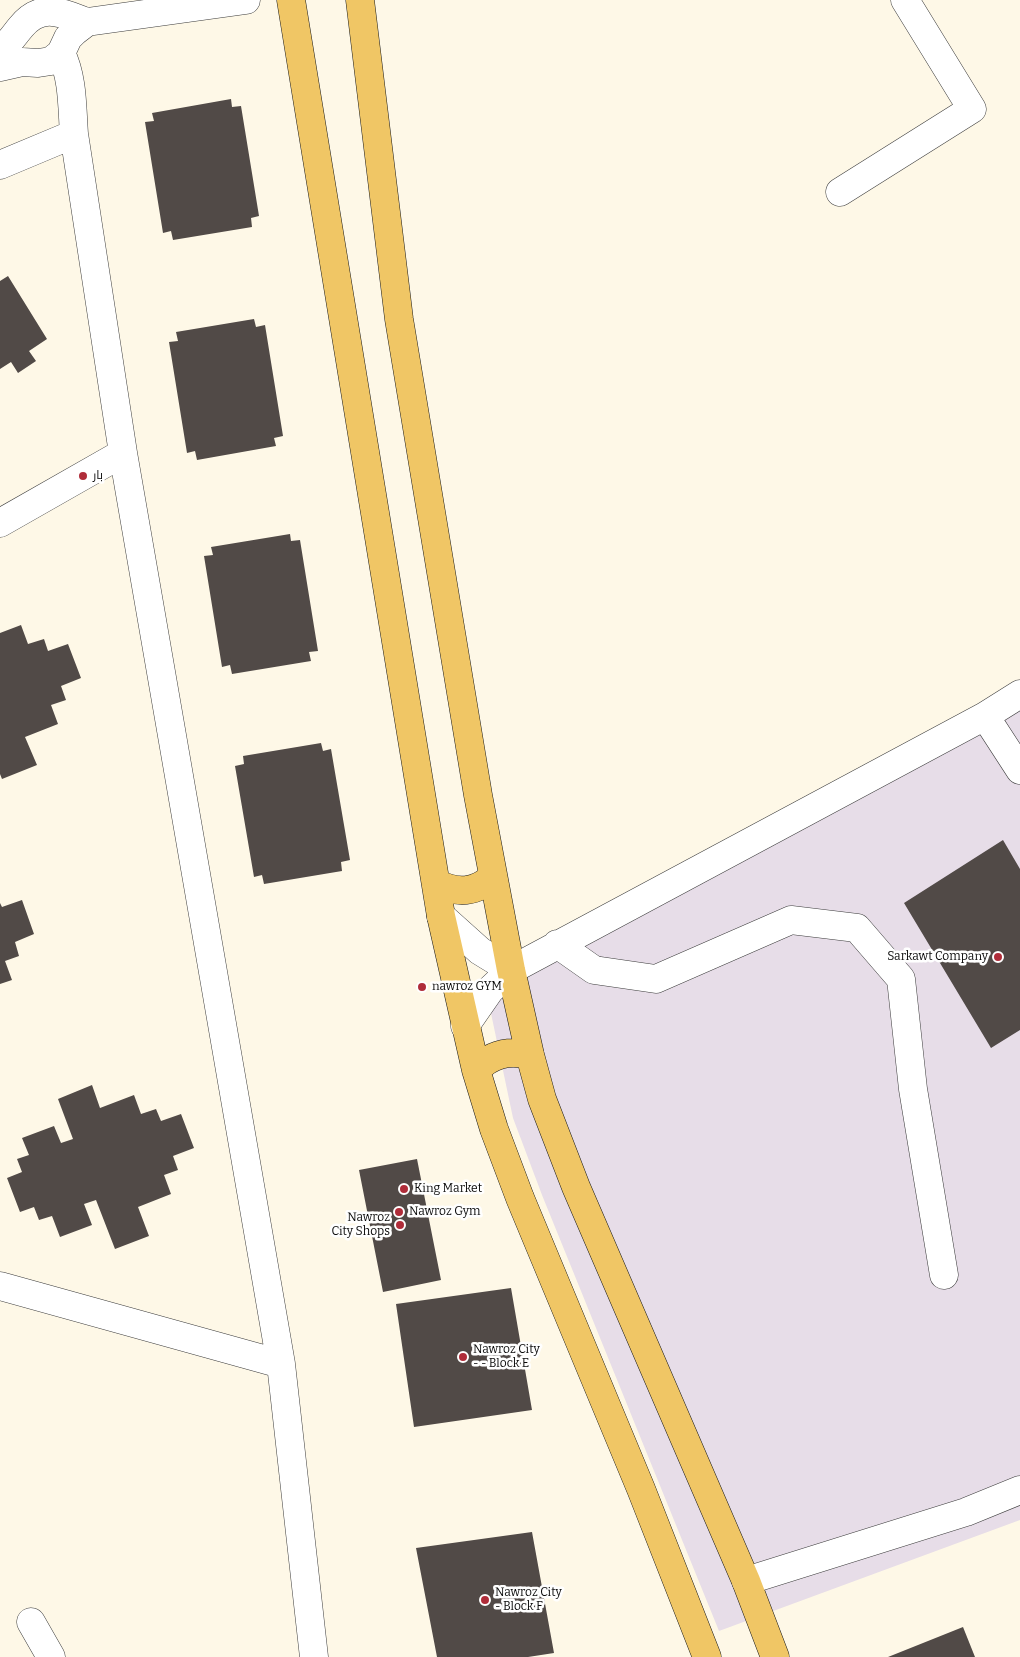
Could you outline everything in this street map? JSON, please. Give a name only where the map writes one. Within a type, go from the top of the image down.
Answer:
[{"type":"main road","points":[[291,0],[441,916],[476,1070],[494,1129],[520,1198],[641,1489],[707,1657]]},
{"type":"main road","points":[[360,0],[399,319],[478,795],[510,970],[530,1055],[542,1099],[576,1187],[746,1581],[775,1657]]},
{"type":"main road","points":[[436,883],[450,889],[466,891],[476,889],[493,877]]},
{"type":"main road","points":[[476,1070],[487,1060],[500,1054],[510,1052],[530,1055]]},
{"type":"street","points":[[87,22],[58,12],[47,11],[37,14],[29,18],[4,57],[22,62],[45,63],[56,58],[61,53],[68,38],[87,22],[246,0]]},
{"type":"street","points":[[840,192],[972,109],[904,0]]},
{"type":"street","points":[[61,53],[70,81],[74,134],[123,453],[281,1364],[314,1657]]},
{"type":"street","points":[[0,164],[74,134]]},
{"type":"street","points":[[0,523],[123,453]]},
{"type":"street","points":[[465,1026],[486,996],[510,970],[985,716],[1020,694]]},
{"type":"street","points":[[985,716],[1020,770]]},
{"type":"street","points":[[441,916],[480,951],[510,970]]},
{"type":"street","points":[[557,944],[594,970],[656,979],[791,920],[857,928],[902,979],[913,1088],[944,1275]]},
{"type":"street","points":[[0,1286],[281,1364]]},
{"type":"street","points":[[746,1581],[966,1512],[1020,1490]]},
{"type":"street","points":[[31,1622],[51,1657]]},
{"type":"shaded area","points":[[1020,689],[1020,1520],[719,1631],[542,1195],[513,1118],[484,980]]},
{"type":"building","points":[[231,99],[232,107],[241,106],[259,216],[251,218],[252,227],[173,240],[171,231],[163,233],[145,122],[154,121],[152,113]]},
{"type":"building","points":[[8,276],[47,339],[29,351],[36,361],[18,373],[11,362],[0,369],[0,281]]},
{"type":"building","points":[[254,319],[256,327],[265,325],[283,436],[274,438],[276,446],[197,460],[195,451],[187,453],[169,342],[178,341],[176,332]]},
{"type":"building","points":[[290,534],[291,541],[300,540],[318,651],[309,652],[311,661],[232,674],[230,665],[222,667],[204,556],[213,555],[211,547]]},
{"type":"building","points":[[21,625],[28,644],[44,639],[48,651],[68,644],[81,678],[61,686],[66,700],[51,705],[58,724],[25,737],[37,765],[2,779],[0,774],[0,633]]},
{"type":"building","points":[[321,743],[323,751],[331,749],[350,860],[341,862],[342,871],[264,884],[262,875],[254,877],[235,766],[244,764],[243,756]]},
{"type":"building","points":[[1003,840],[1020,869],[1020,1030],[991,1048],[904,903]]},
{"type":"building","points":[[22,900],[34,934],[15,942],[19,956],[5,961],[12,980],[0,984],[0,903],[2,907]]},
{"type":"building","points":[[92,1085],[100,1108],[134,1095],[141,1114],[156,1109],[161,1121],[181,1114],[194,1148],[173,1156],[178,1170],[164,1175],[171,1194],[138,1207],[149,1236],[115,1249],[96,1200],[84,1204],[92,1225],[60,1237],[52,1216],[39,1220],[34,1207],[20,1212],[7,1178],[22,1172],[17,1159],[29,1155],[22,1138],[54,1126],[61,1143],[73,1139],[58,1099]]},
{"type":"building","name":"Nawroz City Shops","points":[[417,1159],[441,1280],[383,1292],[359,1170]]},
{"type":"building","name":"Nawroz City - - Block E","points":[[511,1288],[532,1410],[414,1427],[396,1304]]},
{"type":"building","name":"Nawroz City - Block F","points":[[532,1532],[554,1653],[528,1657],[437,1657],[416,1548]]},
{"type":"building","points":[[963,1627],[975,1657],[888,1657]]},
{"type":"place","name":"بار","points":[[83,476]]},
{"type":"place","name":"Sarkawt Company","points":[[998,957]]},
{"type":"place","name":"nawroz GYM","points":[[422,987]]},
{"type":"place","name":"King Market","points":[[404,1189]]},
{"type":"place","name":"Nawroz Gym","points":[[399,1212]]},
{"type":"place","name":"Nawroz City Shops","points":[[400,1225]]},
{"type":"place","name":"Nawroz City - - Block E","points":[[463,1357]]},
{"type":"place","name":"Nawroz City - Block F","points":[[485,1600]]}]
